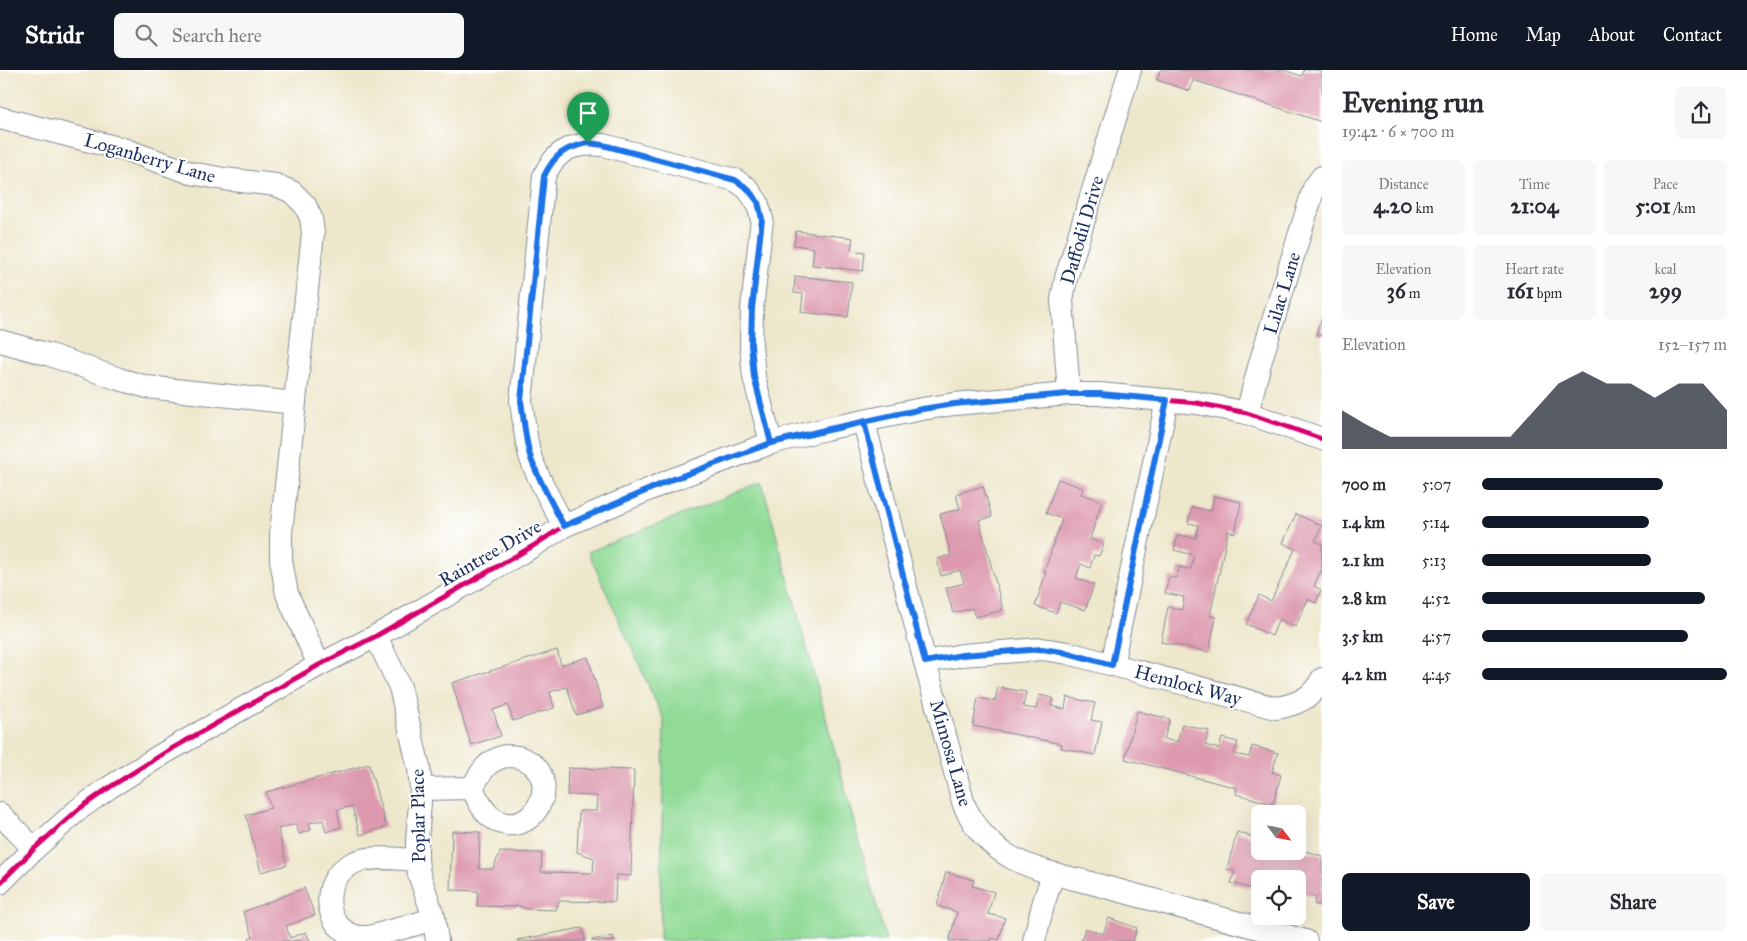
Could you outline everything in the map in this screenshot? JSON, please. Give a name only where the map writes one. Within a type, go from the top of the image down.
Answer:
[{"type":"street","name":"Daffodil Drive","points":[[1068,394],[1062,300],[1066,278],[1130,70]]},
{"type":"street","name":"Loganberry Lane","points":[[0,118],[126,150],[191,172],[224,179],[276,185],[292,192],[305,205],[311,218],[314,233],[281,533],[281,560],[288,594],[319,665]]},
{"type":"street","points":[[564,526],[542,486],[531,457],[525,434],[521,401],[544,176],[550,163],[560,152],[574,146],[588,143],[603,145],[735,180],[747,188],[758,202],[762,219],[752,309],[751,345],[754,377],[771,443]]},
{"type":"street","name":"Lilac Lane","points":[[1247,413],[1260,363],[1314,188],[1322,177]]},
{"type":"street","points":[[0,341],[50,355],[119,380],[148,387],[295,404]]},
{"type":"street","name":"Raintree Drive","points":[[0,883],[34,849],[79,809],[166,752],[319,665],[376,636],[533,546],[564,526],[671,480],[771,443],[922,409],[954,404],[1068,394],[1100,394],[1197,403],[1247,413],[1322,439]]},
{"type":"street","points":[[1112,665],[1167,400]]},
{"type":"street","name":"Mimosa Lane","points":[[864,422],[964,806],[972,823],[982,835],[1005,854],[1026,865],[1053,874],[1306,941]]},
{"type":"street","name":"Poplar Place","points":[[376,636],[400,686],[419,768],[421,790],[417,860],[419,874],[434,918],[437,941]]},
{"type":"street","name":"Hemlock Way","points":[[925,662],[962,655],[1042,649],[1068,653],[1276,708],[1290,706],[1307,698],[1322,679]]},
{"type":"street","points":[[421,790],[472,788]]},
{"type":"street","points":[[0,814],[34,849]]},
{"type":"street","points":[[417,860],[364,859],[354,862],[340,871],[333,881],[329,892],[329,904],[333,918],[343,929],[353,934],[367,937],[434,918]]},
{"type":"street","points":[[1034,941],[1053,874]]},
{"type":"green space","points":[[762,482],[886,941],[660,941],[664,720],[588,552]]},
{"type":"building","points":[[1160,70],[1283,70],[1302,76],[1304,70],[1322,71],[1322,122],[1193,80],[1190,91],[1157,80]]},
{"type":"building","points":[[796,231],[853,238],[851,250],[865,252],[863,271],[812,265],[814,248],[794,245]]},
{"type":"building","points":[[795,276],[852,282],[848,317],[801,312],[803,294],[794,293]]},
{"type":"building","points":[[1322,317],[1322,336],[1316,334]]},
{"type":"building","points":[[1058,479],[1083,488],[1081,494],[1102,501],[1090,539],[1104,544],[1099,556],[1094,555],[1090,568],[1081,564],[1076,578],[1094,585],[1085,610],[1060,602],[1056,613],[1035,606],[1062,519],[1046,513]]},
{"type":"building","points":[[983,486],[992,517],[979,520],[1003,610],[975,617],[972,608],[953,613],[946,588],[964,583],[960,570],[941,576],[937,559],[951,555],[940,514],[960,509],[956,494]]},
{"type":"building","points":[[1214,496],[1241,502],[1235,533],[1228,531],[1210,616],[1216,617],[1209,652],[1161,642],[1168,607],[1182,610],[1184,597],[1165,593],[1169,577],[1177,578],[1179,567],[1191,569],[1194,555],[1174,550],[1178,535],[1196,538],[1198,525],[1188,523],[1192,507],[1211,511]]},
{"type":"building","points":[[1296,514],[1322,526],[1315,541],[1322,544],[1322,573],[1320,572],[1314,586],[1321,590],[1316,603],[1308,599],[1295,627],[1279,619],[1272,636],[1246,624],[1259,595],[1271,601],[1286,569],[1295,549],[1283,543]]},
{"type":"building","points":[[557,650],[561,665],[588,657],[603,707],[576,715],[567,687],[550,692],[554,708],[513,721],[508,705],[493,710],[501,736],[471,745],[452,683]]},
{"type":"building","points":[[998,687],[1026,692],[1023,707],[1036,709],[1039,695],[1053,698],[1051,706],[1065,709],[1067,697],[1095,703],[1091,720],[1102,722],[1095,755],[1061,748],[1062,744],[973,726],[978,698],[995,701]]},
{"type":"building","points":[[1137,711],[1170,719],[1164,739],[1177,742],[1182,724],[1209,731],[1205,745],[1219,749],[1222,738],[1238,742],[1234,754],[1249,757],[1252,746],[1278,753],[1272,772],[1281,775],[1273,804],[1236,794],[1237,788],[1125,759]]},
{"type":"building","points":[[369,764],[386,827],[360,835],[352,806],[337,810],[341,827],[326,832],[323,820],[309,823],[311,830],[299,834],[296,824],[278,829],[287,865],[261,872],[246,815],[271,808],[266,792]]},
{"type":"building","points":[[568,768],[634,770],[631,876],[616,875],[615,902],[559,901],[556,910],[527,909],[516,905],[515,907],[477,906],[478,891],[450,890],[452,831],[480,832],[479,869],[493,869],[500,852],[542,853],[541,872],[593,873],[594,858],[577,852],[579,811],[596,811],[597,796],[567,795]]},
{"type":"building","points":[[1237,832],[1251,836],[1251,860],[1306,860],[1306,851],[1322,856],[1322,906],[1314,904],[1316,897],[1306,894],[1306,870],[1251,870],[1251,889],[1231,883],[1235,871],[1227,869]]},
{"type":"building","points":[[946,872],[974,880],[972,886],[994,892],[988,914],[1005,918],[999,940],[992,938],[991,941],[949,941],[957,912],[937,906]]},
{"type":"building","points":[[304,888],[315,915],[286,926],[290,938],[306,932],[310,941],[250,941],[249,938],[253,936],[243,912]]},
{"type":"building","points":[[1109,918],[1137,928],[1133,941],[1081,941],[1085,928],[1103,934]]},
{"type":"building","points":[[582,928],[585,941],[517,941],[517,940]]},
{"type":"building","points":[[613,936],[614,941],[592,941],[592,940]]},
{"type":"cycle path","points":[[564,526],[542,485],[531,459],[521,401],[544,176],[554,159],[567,149],[583,145],[603,145],[735,180],[747,188],[757,202],[762,219],[752,309],[751,345],[754,377],[771,443]]},
{"type":"cycle path","points":[[0,883],[34,849],[79,809],[166,752],[319,665],[376,636],[533,546],[564,526],[671,480],[771,443],[825,429],[922,409],[954,404],[1069,394],[1099,394],[1197,403],[1247,413],[1322,439]]},
{"type":"route","points":[[588,143],[560,152],[550,163],[544,176],[521,401],[525,434],[531,457],[542,486],[564,526],[671,480],[771,443],[864,422],[925,662],[962,655],[1042,649],[1068,653],[1112,665],[1167,400],[1100,394],[1068,394],[954,404],[922,409],[825,430],[771,443],[759,402],[751,345],[752,309],[762,219],[758,202],[747,188],[735,180],[603,145],[588,143]]}]
